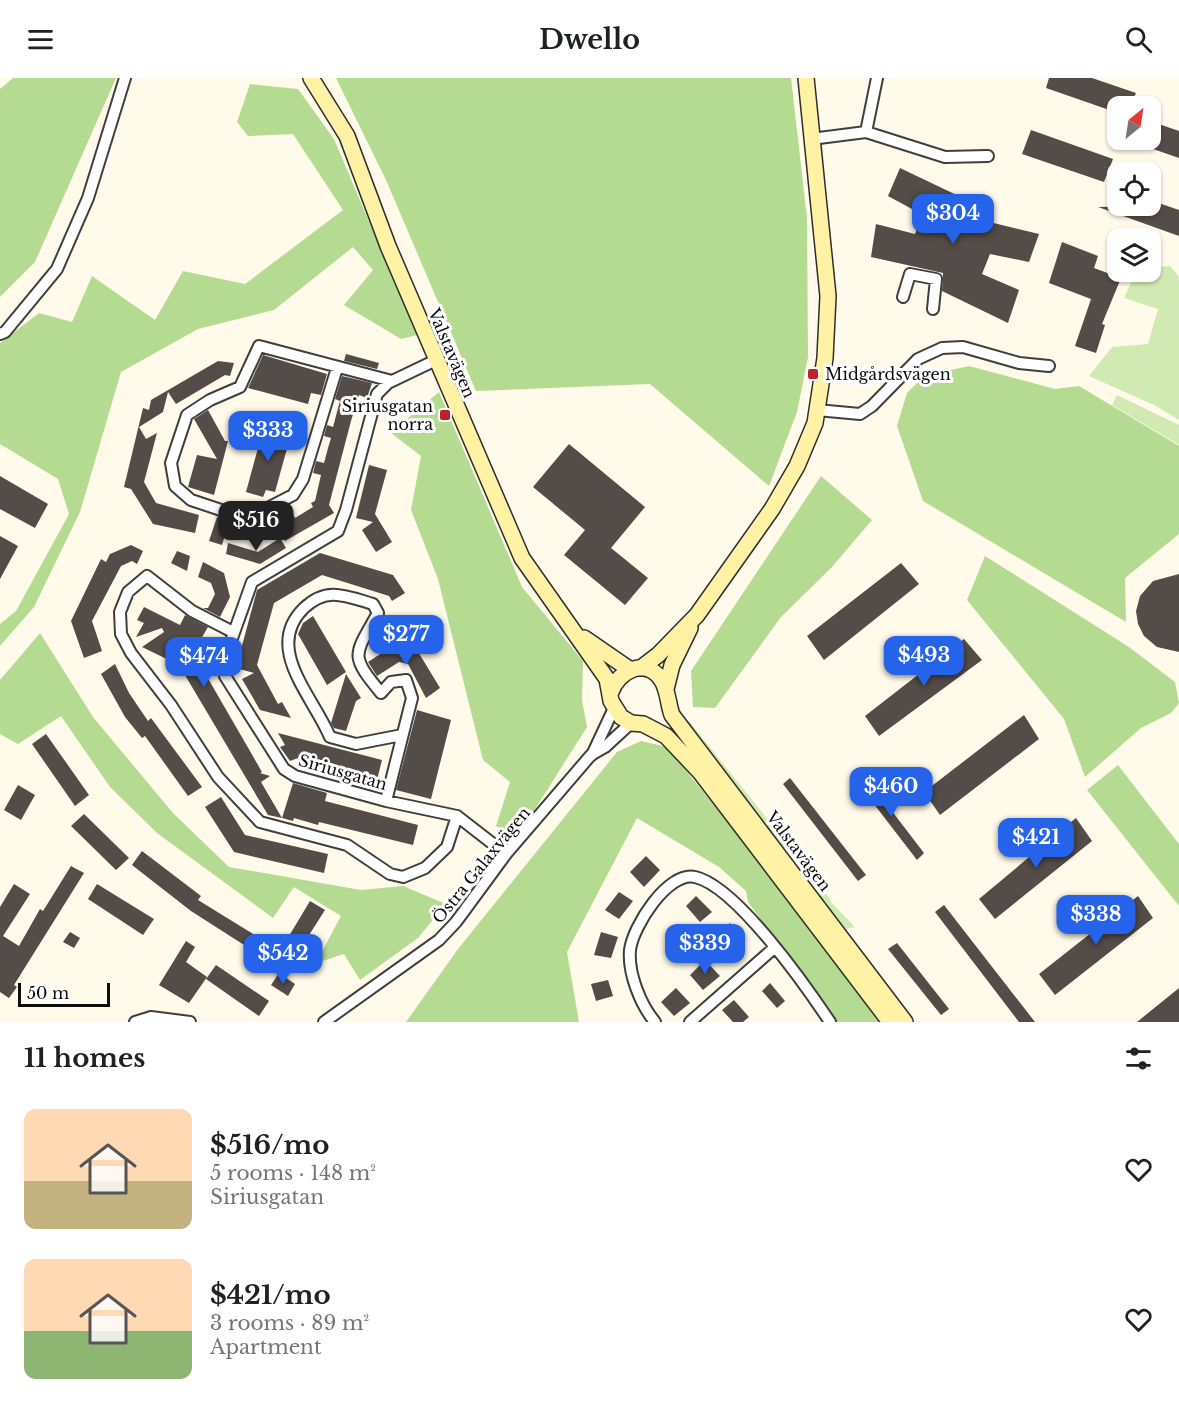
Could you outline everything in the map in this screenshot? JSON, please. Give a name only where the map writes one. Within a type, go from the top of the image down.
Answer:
[{"type":"street","points":[[0,334],[5,332],[57,269],[88,198],[125,78]]},
{"type":"street","name":"Valstavägen","points":[[311,78],[347,136],[388,246],[522,558],[553,604],[577,633],[607,679],[614,708],[621,717],[666,736],[700,772],[890,1022]]},
{"type":"street","points":[[637,723],[654,720],[662,711],[672,665],[697,615],[787,483],[815,423],[825,358],[828,296],[806,78]]},
{"type":"street","points":[[866,132],[877,78]]},
{"type":"street","points":[[811,139],[866,132],[945,157],[988,156]]},
{"type":"street","points":[[903,297],[910,274],[936,279],[933,309]]},
{"type":"street","points":[[337,368],[303,479],[293,495],[256,514],[224,511],[191,500],[175,486],[171,463],[187,415],[210,400],[240,387],[259,346],[392,381]]},
{"type":"street","points":[[817,410],[860,414],[872,406],[918,359],[942,348],[963,347],[1020,363],[1049,366]]},
{"type":"street","name":"Siriusgatan","points":[[436,360],[392,381],[377,394],[371,409],[346,510],[338,531],[252,582],[233,632],[224,666],[225,676],[277,762],[295,776],[386,801],[457,816],[506,854]]},
{"type":"street","points":[[233,632],[192,611],[147,576],[128,592],[120,612],[121,634],[131,653],[171,705],[218,777],[260,822],[347,845],[390,874],[403,877],[425,868],[447,847],[457,816]]},
{"type":"street","points":[[386,801],[412,698],[406,680],[391,682],[381,693],[360,666],[358,648],[378,613],[373,604],[337,593],[312,600],[295,617],[286,642],[290,661],[330,737],[356,744],[402,735]]},
{"type":"street","points":[[611,692],[619,676],[658,655],[697,615]]},
{"type":"street","name":"Valstavägen","points":[[577,633],[635,669],[652,671],[661,678],[672,715],[905,1022]]},
{"type":"street","name":"Östra Galaxvägen","points":[[324,1022],[439,940],[456,922],[506,854],[591,756],[614,708]]},
{"type":"street","name":"Östra Galaxvägen","points":[[591,756],[637,723]]},
{"type":"street","points":[[655,1022],[636,985],[630,963],[630,949],[634,933],[644,916],[673,882],[682,877],[692,876],[706,880],[731,900],[774,948],[830,1022]]},
{"type":"street","points":[[690,1022],[774,948]]},
{"type":"street","points":[[135,1022],[151,1017],[190,1022]]},
{"type":"green space","points":[[13,78],[116,78],[35,262],[0,297],[0,89]]},
{"type":"green space","points":[[336,78],[791,78],[807,218],[808,357],[797,412],[769,486],[650,384],[476,391],[386,180]]},
{"type":"green space","points":[[250,84],[298,89],[334,139],[417,335],[401,339],[344,305],[373,270],[353,247],[274,310],[198,329],[121,372],[80,512],[34,607],[0,646],[0,624],[16,611],[69,514],[58,479],[0,444],[0,343],[39,313],[72,322],[92,276],[155,320],[183,271],[245,284],[343,210],[293,134],[248,136],[237,122]]},
{"type":"green space","points":[[1170,266],[1179,277],[1179,420],[1156,406],[1089,376],[1112,347],[1148,344],[1158,309],[1124,298],[1131,282],[1161,282],[1161,267]]},
{"type":"green space","points":[[969,366],[1055,389],[1079,386],[1179,446],[1179,534],[1125,578],[1126,622],[923,501],[897,426],[907,393],[924,376]]},
{"type":"green space","points":[[439,392],[522,587],[583,661],[582,700],[587,727],[523,828],[509,834],[496,826],[510,782],[483,760],[438,579],[411,510],[421,456],[391,433]]},
{"type":"green space","points":[[1117,395],[1179,425],[1179,445],[1112,405]]},
{"type":"green space","points":[[821,476],[872,520],[832,567],[781,617],[715,708],[693,707],[691,671]]},
{"type":"green space","points":[[985,556],[1129,647],[1175,682],[1179,703],[1171,713],[1141,728],[1085,777],[1064,719],[967,600]]},
{"type":"green space","points":[[40,633],[93,717],[173,813],[229,867],[361,890],[403,886],[446,904],[418,938],[360,980],[344,954],[316,963],[341,916],[294,887],[273,918],[157,833],[110,787],[61,716],[18,744],[0,734],[0,680]]},
{"type":"green space","points":[[689,721],[777,831],[794,847],[790,852],[774,839],[682,722]]},
{"type":"green space","points":[[641,741],[667,747],[862,989],[879,1022],[835,1022],[748,902],[746,891],[719,867],[637,818],[567,952],[579,1022],[406,1022],[458,949],[617,752]]},
{"type":"green space","points":[[1118,765],[1179,844],[1179,906],[1087,790]]},
{"type":"green space","points":[[819,881],[832,903],[855,927],[840,926],[834,921],[814,884]]},
{"type":"building","points":[[1049,78],[1092,78],[1136,93],[1135,96],[1107,96],[1107,109],[1046,88]]},
{"type":"building","points":[[1161,125],[1179,131],[1179,158],[1156,150],[1161,150]]},
{"type":"building","points":[[1031,130],[1113,159],[1112,162],[1107,162],[1107,174],[1104,182],[1022,154]]},
{"type":"building","points":[[900,168],[967,200],[965,216],[1039,234],[1029,262],[990,254],[982,274],[1019,290],[1008,323],[942,291],[943,273],[871,257],[876,224],[915,234],[923,215],[888,196]]},
{"type":"building","points":[[1161,204],[1179,210],[1179,236],[1123,216],[1161,216]]},
{"type":"building","points":[[1062,242],[1098,256],[1094,268],[1107,273],[1107,282],[1119,282],[1102,324],[1105,325],[1096,353],[1075,346],[1091,299],[1049,283]]},
{"type":"building","points":[[346,354],[379,363],[377,369],[344,361]]},
{"type":"building","points":[[263,355],[327,374],[321,395],[311,393],[308,404],[248,388]]},
{"type":"building","points":[[218,361],[234,363],[230,376],[225,375],[176,404],[168,392],[163,412],[139,427],[146,439],[157,433],[144,482],[156,503],[199,515],[195,533],[153,524],[131,489],[124,487],[143,408],[149,410],[151,400]]},
{"type":"building","points":[[342,376],[372,383],[367,398],[359,395],[351,421],[329,505],[334,513],[285,541],[277,528],[284,524],[280,514],[290,508],[295,518],[313,507],[311,503],[315,501],[321,475],[313,473],[316,461],[324,463],[331,438],[324,436],[327,425],[333,427],[340,401],[335,399]]},
{"type":"building","points":[[208,410],[225,441],[228,441],[214,495],[188,487],[197,455],[217,459],[194,419]]},
{"type":"building","points":[[264,426],[291,434],[275,492],[266,490],[263,497],[246,492]]},
{"type":"building","points":[[569,444],[645,507],[611,548],[648,578],[625,605],[564,555],[585,530],[533,487]]},
{"type":"building","points":[[369,465],[387,470],[375,514],[392,542],[376,552],[362,530],[373,522],[356,518]]},
{"type":"building","points":[[0,476],[48,504],[35,528],[0,509]]},
{"type":"building","points":[[217,517],[230,519],[222,545],[209,541]]},
{"type":"building","points":[[0,536],[18,546],[0,579]]},
{"type":"building","points":[[280,538],[286,548],[260,564],[226,554],[228,543],[258,552]]},
{"type":"building","points":[[131,545],[143,551],[137,564],[132,561],[121,566],[92,621],[102,651],[84,658],[71,621],[101,559],[106,562],[110,554]]},
{"type":"building","points":[[177,551],[190,556],[187,571],[171,563]]},
{"type":"building","points":[[320,553],[393,575],[405,593],[392,601],[389,596],[322,575],[274,603],[257,665],[278,704],[282,702],[291,718],[260,710],[242,679],[254,673],[236,668],[257,590]]},
{"type":"building","points":[[203,562],[224,573],[230,597],[220,617],[203,608],[208,608],[215,594],[211,583],[198,577]]},
{"type":"building","points":[[901,563],[919,584],[824,660],[807,636]]},
{"type":"building","points":[[1179,574],[1179,652],[1157,647],[1144,636],[1138,624],[1136,611],[1140,596],[1153,581]]},
{"type":"building","points":[[144,607],[180,625],[185,615],[208,627],[201,639],[206,641],[218,669],[206,675],[262,772],[260,773],[270,776],[261,782],[282,818],[268,815],[179,665],[142,647],[164,632],[162,628],[136,637],[144,623],[137,620]]},
{"type":"building","points":[[313,616],[346,672],[327,685],[298,634],[303,623]]},
{"type":"building","points":[[964,639],[982,660],[879,736],[865,716]]},
{"type":"building","points":[[394,645],[417,650],[440,688],[426,698],[408,664],[399,662],[377,676],[368,662]]},
{"type":"building","points":[[115,664],[129,693],[148,721],[151,718],[202,787],[188,796],[145,736],[142,738],[125,717],[101,674]]},
{"type":"building","points":[[346,674],[361,698],[356,701],[346,731],[334,728],[331,723]]},
{"type":"building","points":[[417,710],[451,720],[431,799],[396,790]]},
{"type":"building","points":[[1024,715],[1039,739],[940,815],[924,792]]},
{"type":"building","points":[[278,733],[382,760],[377,780],[298,758],[290,761],[280,747],[285,745]]},
{"type":"building","points":[[46,734],[89,795],[75,806],[32,744]]},
{"type":"building","points":[[865,776],[924,853],[917,860],[857,782]]},
{"type":"building","points":[[790,778],[866,875],[858,881],[783,784]]},
{"type":"building","points":[[293,783],[327,793],[325,801],[418,825],[413,845],[319,822],[318,825],[294,818],[293,821],[282,818]]},
{"type":"building","points":[[18,785],[35,795],[21,820],[4,810]]},
{"type":"building","points":[[221,797],[245,835],[328,854],[324,873],[234,852],[205,807]]},
{"type":"building","points":[[84,814],[129,858],[116,870],[71,826]]},
{"type":"building","points":[[1076,818],[1092,841],[995,919],[979,899]]},
{"type":"building","points":[[142,851],[201,896],[198,900],[263,940],[255,952],[191,911],[132,865]]},
{"type":"building","points":[[646,856],[660,870],[644,887],[630,872]]},
{"type":"building","points":[[71,866],[84,873],[14,985],[17,987],[9,998],[0,992],[0,907],[14,884],[30,894],[3,936],[19,946],[40,909],[43,911]]},
{"type":"building","points":[[97,884],[154,919],[143,935],[88,899]]},
{"type":"building","points":[[619,892],[633,901],[619,919],[605,910]]},
{"type":"building","points":[[696,896],[712,912],[700,922],[686,906]]},
{"type":"building","points":[[1138,896],[1153,918],[1055,995],[1039,974]]},
{"type":"building","points":[[310,901],[325,910],[290,965],[277,956]]},
{"type":"building","points":[[944,905],[1035,1022],[1019,1022],[935,912]]},
{"type":"building","points":[[730,923],[745,940],[732,953],[717,936]]},
{"type":"building","points":[[70,932],[80,938],[74,948],[63,942]]},
{"type":"building","points":[[601,932],[618,937],[611,958],[594,955]]},
{"type":"building","points":[[186,941],[195,947],[186,962],[207,977],[189,1003],[159,985]]},
{"type":"building","points":[[897,943],[949,1009],[941,1015],[888,949]]},
{"type":"building","points":[[705,960],[720,976],[703,990],[690,975]]},
{"type":"building","points":[[216,965],[269,1001],[259,1016],[206,979]]},
{"type":"building","points":[[279,973],[295,984],[288,996],[271,985]]},
{"type":"building","points":[[608,980],[613,996],[596,1001],[591,984]]},
{"type":"building","points":[[770,983],[785,1001],[777,1008],[762,991]]},
{"type":"building","points":[[676,988],[690,1003],[674,1016],[661,1002]]},
{"type":"building","points":[[1179,988],[1179,1022],[1137,1022]]},
{"type":"building","points":[[734,1000],[749,1017],[743,1022],[733,1022],[722,1010]]},
{"type":"place","name":"Midgårdsvägen","points":[[813,374]]},
{"type":"place","name":"Siriusgatan norra","points":[[445,415]]}]
